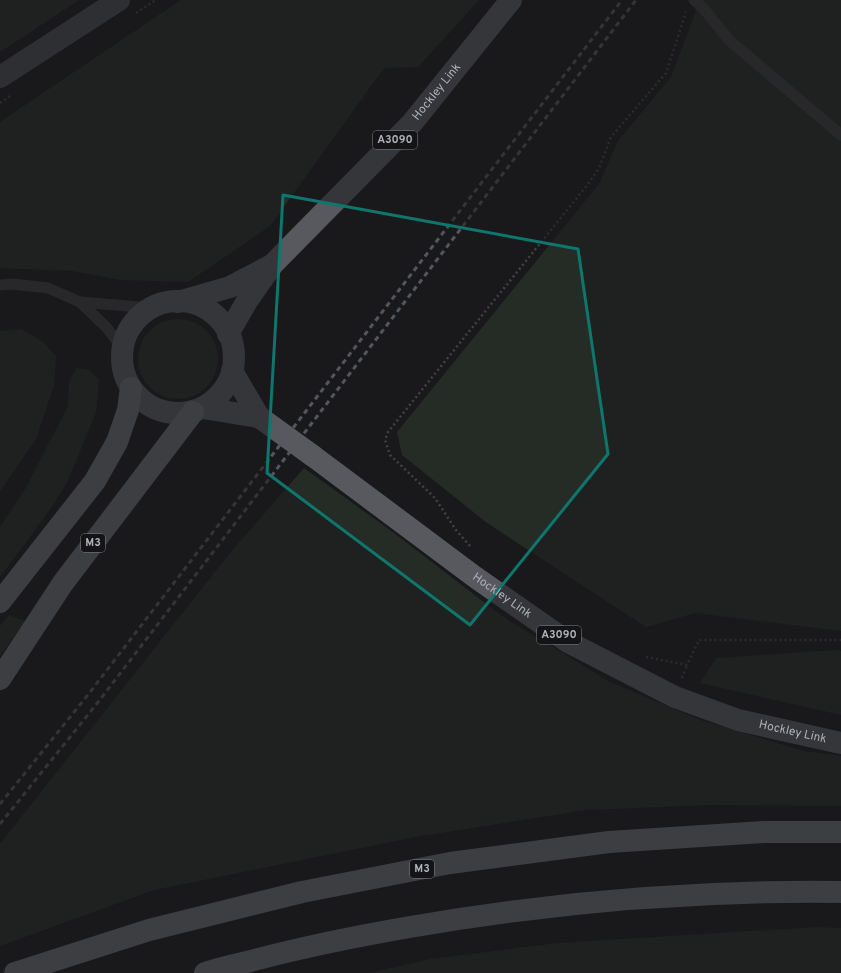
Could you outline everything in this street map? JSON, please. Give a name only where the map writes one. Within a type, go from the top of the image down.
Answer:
[{"type":"highway","points":[[0,602],[95,481],[117,442],[128,410],[131,388]]},
{"type":"highway","name":"M3","points":[[0,680],[63,583],[198,410]]},
{"type":"highway","name":"M3","points":[[15,973],[149,930],[302,892],[450,863],[609,842],[764,832],[841,832]]},
{"type":"highway","points":[[205,973],[347,938],[511,910],[625,898],[701,893],[780,891],[841,892]]},
{"type":"main road","name":"Hockley Link","points":[[228,334],[248,300],[273,264],[412,123],[511,0]]},
{"type":"main road","name":"Hockley Link","points":[[178,302],[230,286],[273,264]]},
{"type":"main road","points":[[178,302],[194,304],[208,310],[220,321],[228,334],[234,358],[232,371],[223,390],[216,398],[198,410],[179,414],[158,410],[140,399],[131,388],[125,376],[122,362],[122,348],[126,336],[132,325],[151,308],[164,303],[178,302]]},
{"type":"main road","name":"Hockley Link","points":[[232,371],[259,416],[475,577],[568,642],[675,697],[738,720],[841,743]]},
{"type":"main road","name":"Hockley Link","points":[[198,410],[259,416]]},
{"type":"street","points":[[0,77],[119,0]]},
{"type":"lane","points":[[691,3],[704,9],[729,40],[841,135]]},
{"type":"lane","points":[[0,285],[12,284],[48,288],[80,302],[151,308]]},
{"type":"lane","points":[[80,302],[107,328],[122,348]]},
{"type":"path","points":[[471,548],[456,530],[435,498],[390,455],[385,440],[388,432],[588,184],[599,168],[611,137],[666,73],[691,3]]},
{"type":"path","points":[[645,657],[687,665],[700,640],[840,640]]},
{"type":"highlighted area","points":[[283,195],[578,249],[608,454],[470,625],[267,473]]},
{"type":"shaded area","points":[[0,0],[79,0],[0,52]]},
{"type":"shaded area","points":[[181,0],[479,0],[418,67],[384,68],[270,226],[188,282],[121,280],[72,271],[0,268],[0,122]]},
{"type":"shaded area","points":[[694,0],[841,0],[841,631],[695,613],[646,627],[487,523],[402,455],[397,432],[599,184],[618,141],[671,77],[696,11]]},
{"type":"shaded area","points":[[178,319],[193,322],[206,331],[215,344],[218,359],[215,374],[206,387],[193,396],[178,399],[163,396],[150,387],[141,374],[138,359],[141,344],[150,331],[163,322]]},
{"type":"shaded area","points":[[21,329],[42,341],[56,356],[54,385],[36,439],[0,491],[0,331]]},
{"type":"shaded area","points":[[76,368],[89,370],[99,380],[96,412],[67,483],[46,515],[0,577],[0,527],[27,486],[68,406],[69,382]]},
{"type":"shaded area","points":[[304,468],[394,533],[502,616],[610,682],[703,721],[804,751],[841,756],[841,806],[710,805],[586,810],[415,837],[154,890],[0,946],[0,844],[230,553]]},
{"type":"shaded area","points":[[9,615],[25,621],[0,656],[0,626]]},
{"type":"shaded area","points":[[836,650],[841,651],[841,715],[700,683],[716,658]]},
{"type":"shaded area","points":[[817,927],[841,928],[841,973],[369,973],[431,959],[558,943]]},
{"type":"railway","points":[[0,804],[87,696],[622,0]]},
{"type":"railway","points":[[0,824],[99,701],[636,0]]}]
